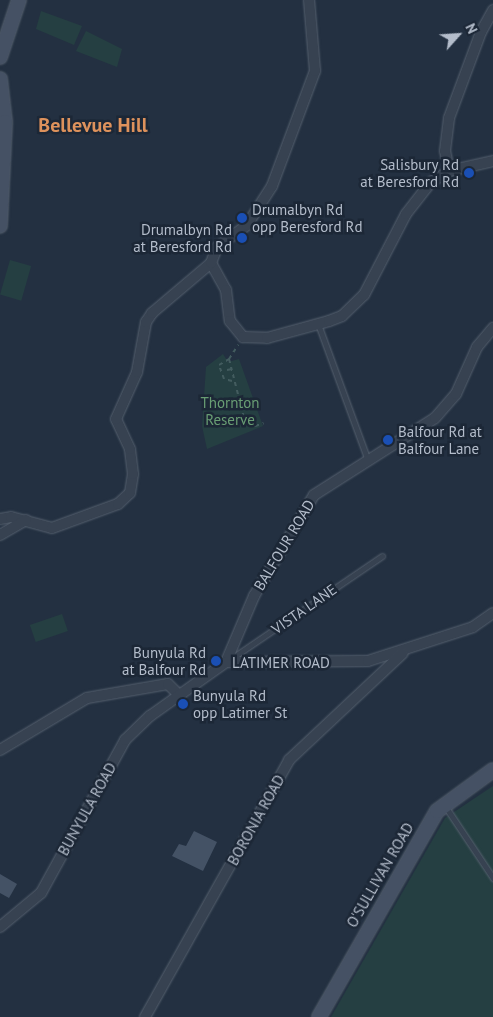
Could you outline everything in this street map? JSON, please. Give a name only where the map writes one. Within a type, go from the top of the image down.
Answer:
[{"type":"main road","points":[[0,57],[19,0]]},
{"type":"main road","points":[[0,79],[3,161],[0,226]]},
{"type":"main road","name":"O'SULLIVAN ROAD","points":[[319,1017],[421,834],[444,805],[493,770]]},
{"type":"street","points":[[0,519],[26,520],[52,528],[118,504],[130,493],[133,474],[130,449],[116,419],[137,372],[146,322],[152,313],[210,262],[218,247],[250,220],[272,186],[314,76],[310,0]]},
{"type":"street","points":[[449,171],[445,139],[451,109],[480,32],[493,10]]},
{"type":"street","points":[[210,262],[226,290],[233,328],[243,337],[267,338],[342,316],[364,295],[414,201],[431,182],[449,171],[493,161]]},
{"type":"street","name":"BALFOUR ROAD","points":[[226,662],[254,596],[310,500],[435,418],[446,406],[477,347],[493,328]]},
{"type":"street","points":[[0,535],[26,520]]},
{"type":"street","name":"LATIMER ROAD","points":[[179,695],[226,662],[368,661],[404,652],[473,627],[493,613]]},
{"type":"street","name":"BORONIA ROAD","points":[[145,1017],[290,760],[404,652]]},
{"type":"street","points":[[0,750],[88,698],[168,684],[179,695]]},
{"type":"street","name":"BUNYULA ROAD","points":[[0,927],[41,894],[125,740],[179,695]]},
{"type":"lane","points":[[318,324],[368,461]]},
{"type":"lane","name":"VISTA LANE","points":[[226,662],[382,556]]},
{"type":"lane","points":[[444,805],[493,878]]},
{"type":"path","points":[[232,381],[224,379],[219,365],[229,359],[243,337]]},
{"type":"path","points":[[229,359],[232,369],[232,381],[245,422],[255,426],[264,423]]},
{"type":"path","points":[[227,370],[232,369]]},
{"type":"green space","points":[[41,11],[82,26],[74,45],[36,29]]},
{"type":"green space","points":[[86,31],[122,49],[117,67],[76,51]]},
{"type":"green space","points":[[10,260],[31,266],[21,301],[0,295]]},
{"type":"green space","name":"Thornton Reserve","points":[[223,354],[228,362],[239,359],[263,426],[207,449],[202,426],[206,367]]},
{"type":"green space","points":[[62,614],[68,631],[36,642],[30,625]]},
{"type":"green space","points":[[493,786],[493,1017],[331,1017],[445,818]]},
{"type":"building","points":[[194,831],[217,842],[203,871],[172,856],[179,844],[186,846]]},
{"type":"building","points":[[0,874],[17,884],[9,898],[0,893]]},
{"type":"place","name":"Salisbury Rd at Beresford Rd","points":[[469,173]]},
{"type":"place","name":"Drumalbyn Rd opp Beresford Rd","points":[[242,218]]},
{"type":"place","name":"Drumalbyn Rd at Beresford Rd","points":[[242,238]]},
{"type":"place","name":"Balfour Rd at Balfour Lane","points":[[388,440]]},
{"type":"place","name":"Bunyula Rd at Balfour Rd","points":[[216,661]]},
{"type":"place","name":"Bunyula Rd opp Latimer St","points":[[183,704]]},
{"type":"district","name":"Bellevue Hill","points":[[93,125]]}]
